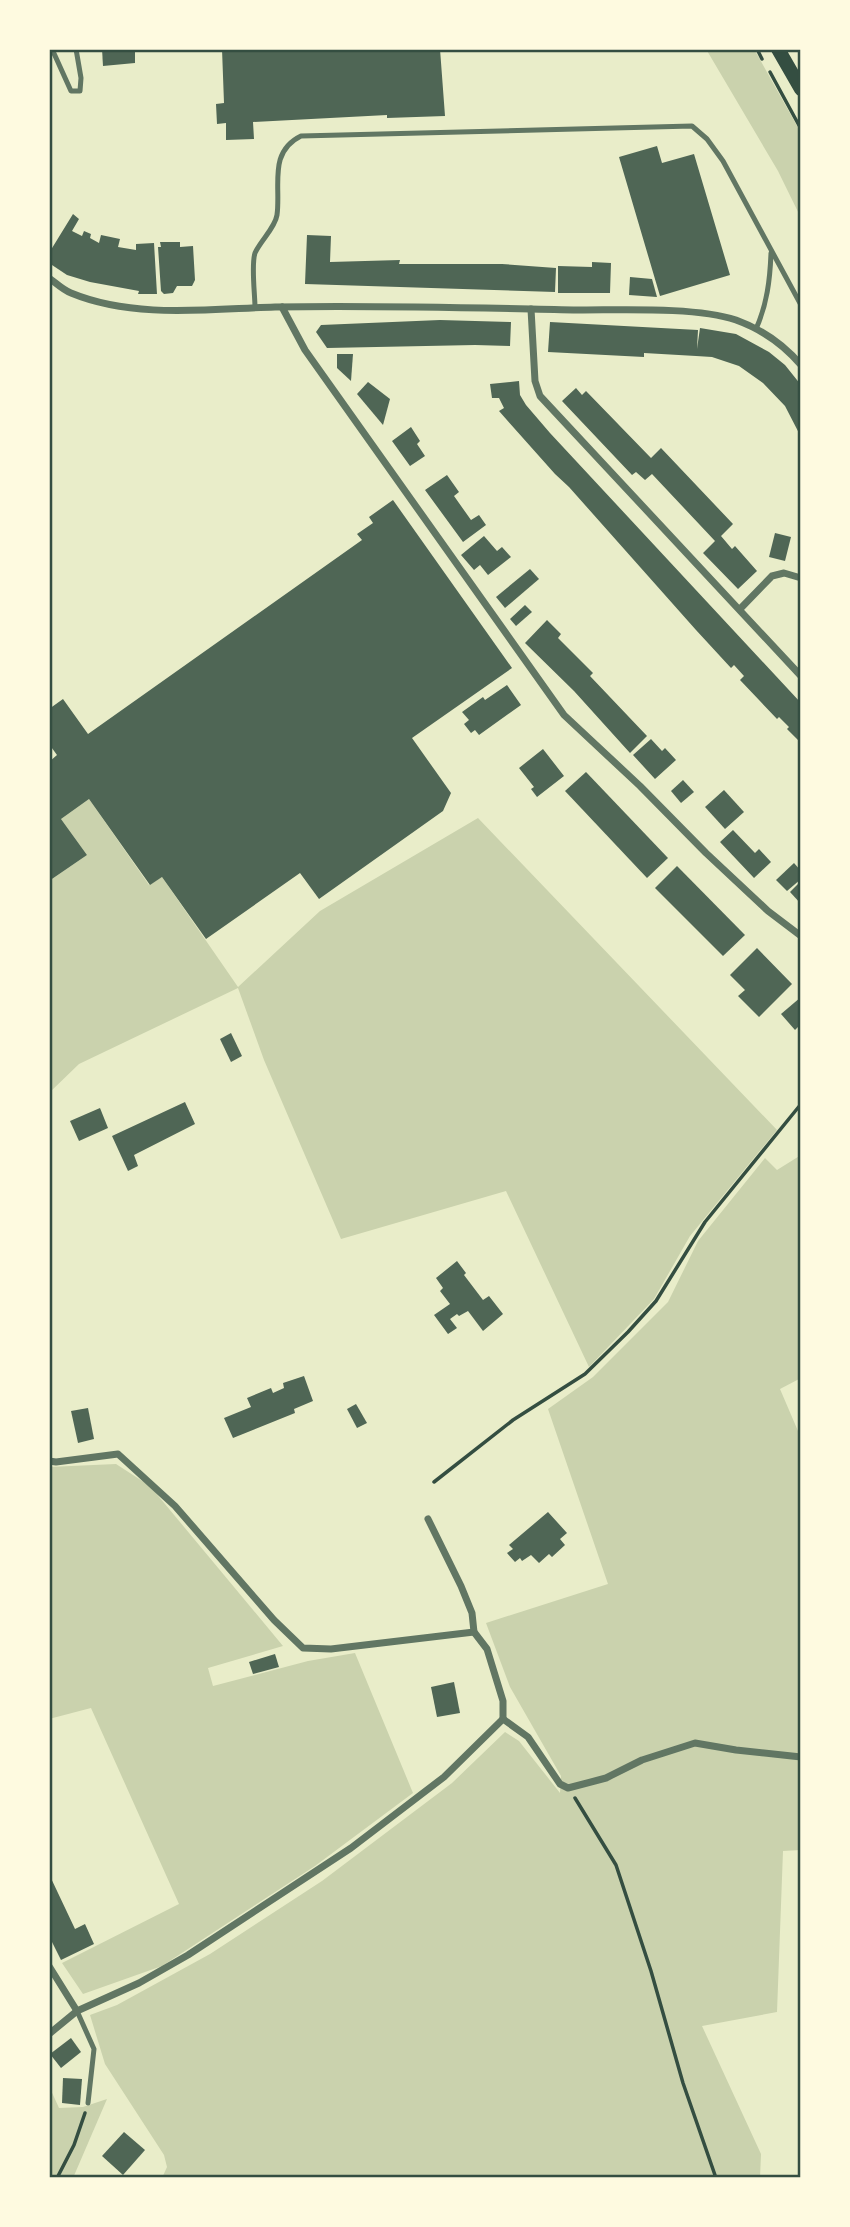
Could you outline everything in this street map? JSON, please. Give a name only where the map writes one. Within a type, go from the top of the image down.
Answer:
[{"type":"main road","points":[[778,49],[801,89]]},
{"type":"street","points":[[49,278],[68,292],[117,307],[208,310],[398,305],[710,315],[735,320],[756,329],[789,351],[801,365]]},
{"type":"street","points":[[282,307],[305,349],[564,715],[768,911],[801,936]]},
{"type":"street","points":[[531,309],[535,381],[540,396],[801,676]]},
{"type":"street","points":[[740,609],[772,576],[784,573],[801,578]]},
{"type":"street","points":[[49,1461],[118,1454],[175,1506],[274,1620],[303,1647],[331,1649],[474,1632]]},
{"type":"street","points":[[49,2034],[77,2011],[139,1983],[188,1955],[351,1848],[444,1777],[503,1719],[503,1701],[487,1649],[474,1632],[471,1613],[461,1586],[428,1519]]},
{"type":"street","points":[[503,1719],[528,1737],[560,1784],[568,1788],[606,1778],[642,1760],[695,1743],[736,1751],[801,1757]]},
{"type":"street","points":[[49,1966],[77,2011]]},
{"type":"lane","points":[[52,49],[71,91],[80,91],[81,78],[76,49]]},
{"type":"lane","points":[[255,308],[254,256],[277,217],[277,180],[281,156],[293,140],[301,136],[692,126],[707,139],[723,161],[801,305]]},
{"type":"lane","points":[[756,329],[764,313],[770,280],[771,253]]},
{"type":"lane","points":[[77,2011],[94,2049],[88,2103]]},
{"type":"path","points":[[757,49],[763,60]]},
{"type":"path","points":[[769,72],[801,130]]},
{"type":"path","points":[[434,1482],[513,1420],[585,1374],[628,1332],[656,1301],[705,1222],[801,1104]]},
{"type":"path","points":[[568,1788],[616,1865],[651,1971],[683,2083],[716,2178]]},
{"type":"path","points":[[57,2178],[74,2145],[88,2103]]},
{"type":"green space","points":[[706,49],[754,49],[801,133],[801,218],[778,171]]},
{"type":"green space","points":[[89,799],[149,885],[162,877],[238,987],[320,911],[478,818],[777,1130],[690,1236],[654,1299],[589,1367],[506,1191],[341,1239],[264,1060],[238,988],[79,1064],[49,1093],[49,881],[87,855],[61,819]]},
{"type":"green space","points":[[801,1155],[801,1378],[780,1389],[801,1438],[801,1850],[783,1851],[777,2012],[702,2026],[761,2154],[760,2178],[162,2178],[167,2167],[164,2155],[105,2064],[90,2015],[117,2005],[210,1954],[322,1881],[452,1783],[505,1732],[519,1741],[560,1793],[561,1776],[510,1687],[486,1623],[608,1584],[548,1409],[593,1377],[668,1302],[698,1241],[765,1158],[777,1170]]},
{"type":"green space","points":[[116,1464],[150,1486],[283,1646],[208,1668],[213,1686],[308,1661],[355,1653],[413,1793],[315,1866],[162,1966],[83,1994],[62,1963],[179,1904],[91,1708],[49,1719],[49,1467]]},
{"type":"green space","points":[[49,2086],[59,2108],[83,2107],[107,2099],[73,2178],[49,2178]]},
{"type":"building","points":[[102,49],[135,49],[135,63],[103,66]]},
{"type":"building","points":[[222,49],[440,49],[445,116],[387,118],[387,115],[253,122],[254,139],[226,140],[226,123],[217,124],[216,104],[224,103]]},
{"type":"building","points":[[657,146],[662,163],[694,154],[730,275],[660,296],[619,157]]},
{"type":"building","points":[[73,214],[79,219],[72,231],[82,236],[84,231],[91,234],[90,238],[99,243],[101,235],[120,239],[118,247],[136,250],[136,244],[154,243],[157,294],[138,294],[139,291],[90,282],[67,275],[49,263],[49,253]]},
{"type":"building","points":[[307,235],[331,236],[330,262],[400,260],[399,264],[502,264],[556,268],[555,292],[305,284]]},
{"type":"building","points":[[160,242],[180,242],[180,247],[193,246],[195,280],[192,286],[177,286],[173,293],[164,294],[161,291],[158,247],[161,247]]},
{"type":"building","points":[[592,262],[611,263],[610,293],[558,293],[558,266],[592,267]]},
{"type":"building","points":[[630,277],[652,279],[657,297],[629,295]]},
{"type":"building","points":[[440,320],[511,322],[510,346],[327,348],[316,332],[321,325]]},
{"type":"building","points":[[550,322],[698,330],[697,349],[700,328],[736,334],[769,352],[785,365],[801,385],[801,437],[785,406],[763,383],[739,366],[712,357],[548,352]]},
{"type":"building","points":[[337,354],[353,354],[351,381],[337,368]]},
{"type":"building","points":[[519,381],[520,395],[550,433],[801,703],[801,743],[787,729],[789,727],[779,717],[777,719],[740,680],[744,676],[734,665],[731,668],[499,411],[504,408],[499,398],[492,398],[490,384]]},
{"type":"building","points":[[368,382],[390,399],[383,425],[357,394]]},
{"type":"building","points":[[576,388],[582,395],[586,391],[651,458],[661,448],[733,524],[721,536],[732,549],[735,546],[757,571],[738,589],[703,553],[715,541],[652,474],[645,480],[636,472],[632,475],[562,401]]},
{"type":"building","points":[[411,427],[425,456],[410,466],[392,441]]},
{"type":"building","points":[[447,475],[459,492],[454,496],[471,520],[479,515],[486,525],[463,542],[425,490]]},
{"type":"building","points":[[393,500],[512,668],[412,738],[451,793],[443,811],[319,899],[300,873],[206,939],[162,877],[150,885],[89,799],[61,819],[87,855],[49,881],[49,762],[57,755],[49,744],[49,709],[63,699],[88,734],[362,540],[357,534],[373,523],[369,517]]},
{"type":"building","points":[[775,533],[791,537],[785,561],[769,557]]},
{"type":"building","points":[[484,536],[497,551],[502,547],[511,557],[488,575],[480,565],[474,570],[461,555]]},
{"type":"building","points":[[530,569],[539,579],[505,608],[496,597]]},
{"type":"building","points":[[525,605],[532,612],[516,626],[510,619]]},
{"type":"building","points":[[547,620],[561,634],[558,638],[593,673],[590,676],[647,736],[630,753],[574,691],[525,643]]},
{"type":"building","points":[[507,685],[521,705],[479,735],[475,730],[471,733],[464,724],[469,720],[462,712]]},
{"type":"building","points":[[651,739],[662,751],[665,748],[676,760],[655,779],[633,755]]},
{"type":"building","points":[[543,749],[564,776],[537,797],[531,789],[534,787],[519,768]]},
{"type":"building","points":[[586,772],[668,858],[647,878],[565,791]]},
{"type":"building","points":[[683,780],[694,792],[681,803],[671,791]]},
{"type":"building","points":[[724,790],[744,812],[725,829],[705,807]]},
{"type":"building","points":[[733,830],[755,853],[759,849],[771,862],[754,878],[720,842]]},
{"type":"building","points":[[794,863],[801,871],[801,879],[787,891],[776,880]]},
{"type":"building","points":[[677,866],[745,935],[723,956],[655,888]]},
{"type":"building","points":[[801,881],[801,904],[790,892]]},
{"type":"building","points":[[757,948],[792,984],[759,1017],[738,996],[745,990],[730,975]]},
{"type":"building","points":[[801,997],[801,1024],[795,1030],[781,1014]]},
{"type":"building","points":[[231,1033],[242,1056],[231,1062],[220,1039]]},
{"type":"building","points":[[185,1102],[195,1124],[134,1155],[138,1166],[128,1171],[112,1136]]},
{"type":"building","points":[[100,1108],[108,1128],[79,1141],[70,1121]]},
{"type":"building","points":[[457,1261],[483,1300],[489,1296],[503,1314],[483,1331],[468,1311],[450,1319],[457,1328],[448,1334],[434,1315],[450,1304],[440,1291],[443,1288],[436,1278]]},
{"type":"building","points":[[304,1376],[313,1401],[294,1409],[295,1413],[233,1438],[224,1418],[251,1407],[247,1398],[271,1388],[273,1393],[284,1388],[283,1383]]},
{"type":"building","points":[[356,1404],[367,1423],[357,1428],[347,1409]]},
{"type":"building","points":[[88,1408],[94,1439],[78,1443],[71,1411]]},
{"type":"building","points":[[548,1512],[567,1533],[560,1539],[565,1545],[552,1557],[549,1554],[539,1563],[531,1555],[515,1562],[507,1553],[513,1549],[509,1545]]},
{"type":"building","points":[[275,1654],[279,1667],[253,1674],[249,1662]]},
{"type":"building","points":[[454,1682],[460,1713],[437,1717],[431,1687]]},
{"type":"building","points":[[49,1874],[75,1929],[85,1924],[94,1944],[61,1960],[49,1936]]},
{"type":"building","points":[[71,2038],[81,2052],[61,2068],[50,2054]]},
{"type":"building","points":[[63,2078],[82,2079],[80,2105],[62,2103]]},
{"type":"building","points":[[124,2132],[145,2150],[123,2175],[102,2156]]}]
